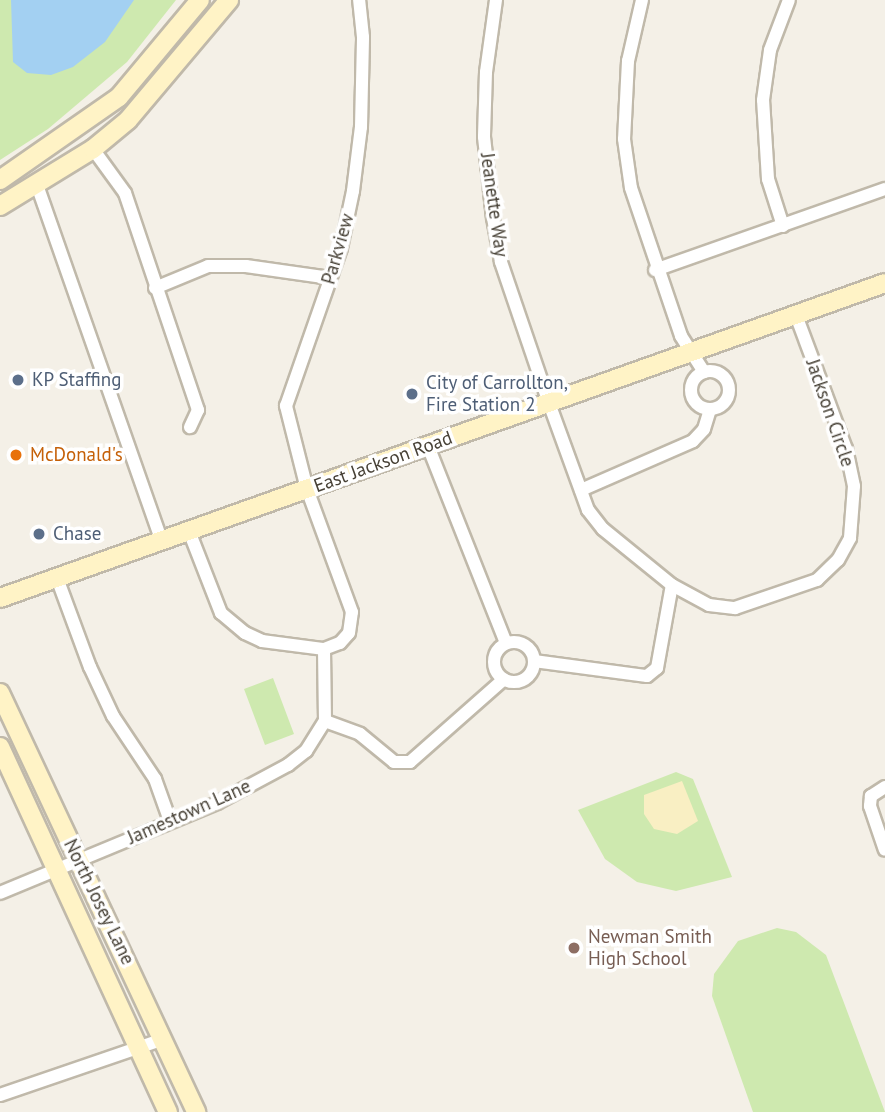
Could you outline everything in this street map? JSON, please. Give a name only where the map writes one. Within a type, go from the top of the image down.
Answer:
[{"type":"main road","points":[[0,180],[26,165],[119,97],[200,0]]},
{"type":"main road","points":[[0,206],[93,149],[168,76],[229,0]]},
{"type":"main road","points":[[26,165],[37,185]]},
{"type":"main road","name":"East Jackson Road","points":[[0,598],[885,283]]},
{"type":"main road","name":"North Josey Lane","points":[[0,693],[196,1112]]},
{"type":"main road","name":"North Josey Lane","points":[[0,747],[57,873],[141,1046],[168,1112]]},
{"type":"street","name":"Parkview","points":[[324,649],[340,643],[349,633],[352,611],[307,489],[286,406],[331,278],[353,191],[361,127],[363,37],[359,0]]},
{"type":"street","name":"Jeanette Way","points":[[496,0],[485,124],[493,218],[501,262],[549,403]]},
{"type":"street","points":[[642,0],[628,61],[624,139],[631,188],[655,270],[681,336],[704,372]]},
{"type":"street","points":[[783,226],[768,179],[763,100],[770,50],[789,0]]},
{"type":"street","points":[[93,149],[125,193],[198,410],[190,427]]},
{"type":"street","points":[[37,185],[161,540]]},
{"type":"street","points":[[655,270],[885,189]]},
{"type":"street","points":[[155,288],[208,266],[246,266],[331,278]]},
{"type":"street","name":"Jackson Circle","points":[[549,403],[581,490],[603,529],[672,586],[709,605],[735,608],[817,580],[838,560],[850,538],[854,486],[846,449],[796,314]]},
{"type":"street","points":[[581,490],[693,441],[704,429],[710,409],[725,401],[728,384],[721,374],[704,372],[694,380],[691,393],[698,404],[710,409]]},
{"type":"street","points":[[428,446],[506,643]]},
{"type":"street","points":[[189,531],[221,612],[232,623],[262,641],[324,649],[325,720],[360,734],[394,762],[410,762],[504,679]]},
{"type":"street","points":[[57,578],[96,680],[113,716],[155,779],[170,821]]},
{"type":"street","points":[[534,661],[647,676],[657,668],[672,586]]},
{"type":"street","points":[[506,643],[525,645],[534,661]]},
{"type":"street","points":[[506,643],[494,657],[495,670],[504,679],[521,680],[534,661]]},
{"type":"street","name":"Jamestown Lane","points":[[0,893],[57,873],[170,821],[239,793],[288,765],[306,751],[325,720]]},
{"type":"street","points":[[885,787],[871,796],[870,806],[885,850]]},
{"type":"street","points":[[0,1095],[163,1038]]},
{"type":"green space","points":[[0,0],[176,0],[127,62],[48,129],[0,160]]},
{"type":"green space","points":[[273,678],[294,734],[265,745],[244,689]]},
{"type":"green space","points":[[676,772],[693,779],[732,877],[676,891],[637,882],[605,859],[578,810]]},
{"type":"green space","points":[[777,928],[796,932],[826,955],[885,1112],[753,1112],[712,996],[714,974],[738,941]]},
{"type":"sand","points":[[682,781],[698,821],[677,834],[654,829],[644,814],[644,795]]},
{"type":"water","points":[[11,0],[134,0],[105,42],[73,67],[51,75],[27,73],[13,62]]},
{"type":"place","name":"KP Staffing","points":[[18,380]]},
{"type":"place","name":"City of Carrollton, Fire Station 2","points":[[412,394]]},
{"type":"place","name":"McDonald's","points":[[16,455]]},
{"type":"place","name":"Chase","points":[[39,534]]},
{"type":"place","name":"Newman Smith High School","points":[[574,948]]}]
